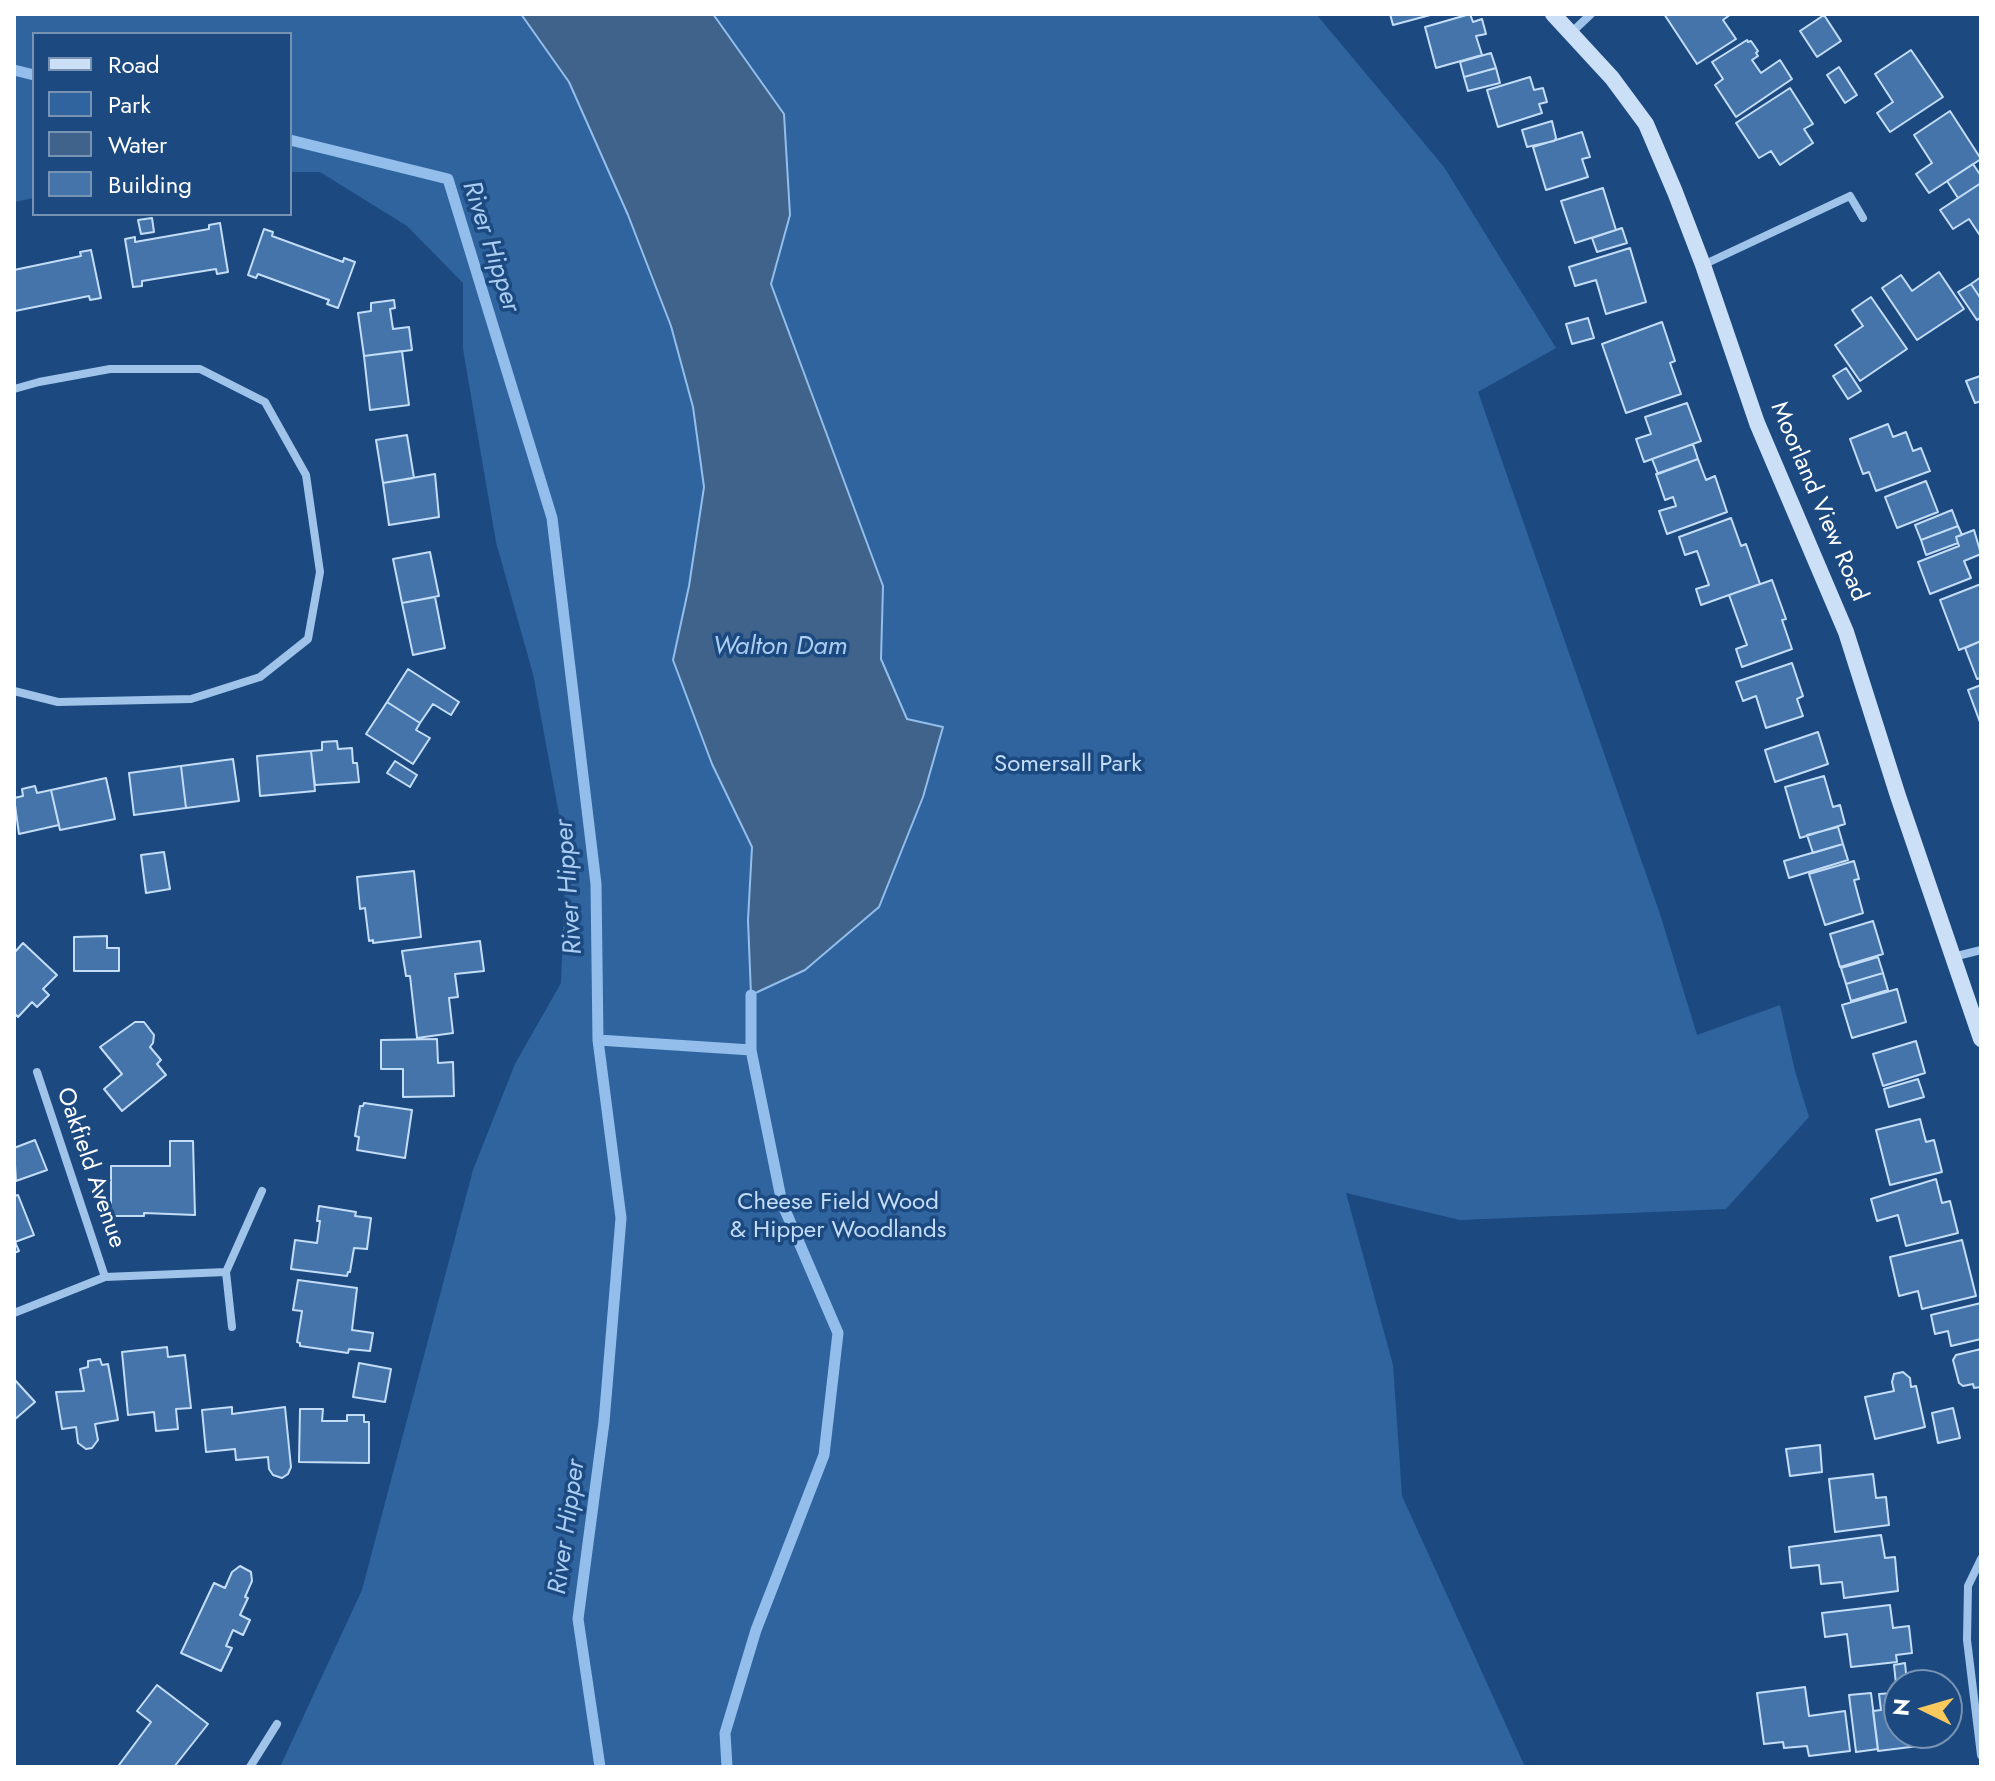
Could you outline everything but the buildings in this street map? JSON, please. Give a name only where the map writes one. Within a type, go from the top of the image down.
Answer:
[{"type":"street","name":"Moorland View Road","points":[[1553,14],[1612,78],[1646,124],[1703,265],[1757,423],[1846,632],[1981,1039]]},
{"type":"street","points":[[1571,33],[1591,14]]},
{"type":"street","points":[[1703,265],[1850,196],[1863,218]]},
{"type":"street","points":[[14,389],[110,369],[200,369],[265,402],[306,475],[320,572],[308,639],[260,677],[191,699],[58,702],[14,691]]},
{"type":"street","points":[[1953,958],[1981,950]]},
{"type":"street","name":"Oakfield Avenue","points":[[37,1072],[105,1277]]},
{"type":"street","points":[[232,1327],[226,1272],[262,1191]]},
{"type":"street","name":"Oakfield Avenue","points":[[14,1313],[105,1277],[226,1272]]},
{"type":"street","points":[[1981,1559],[1968,1586],[1967,1640],[1981,1755]]},
{"type":"street","points":[[250,1767],[277,1724]]},
{"type":"green space","name":"Somersall Park","points":[[14,14],[1316,14],[1444,167],[1556,348],[1478,392],[1660,914],[1697,1035],[1780,1005],[1809,1117],[1726,1209],[1460,1220],[1346,1193],[1393,1365],[1402,1496],[1525,1767],[280,1767],[362,1590],[473,1170],[515,1064],[561,983],[566,852],[533,674],[496,542],[463,349],[463,283],[407,226],[320,172],[292,172],[292,32],[32,32],[32,198],[14,202]]},
{"type":"water","name":"Walton Dam","points":[[521,14],[713,14],[784,114],[790,215],[771,284],[883,586],[881,659],[907,719],[943,727],[923,797],[879,907],[805,970],[751,995],[748,920],[752,847],[712,764],[673,660],[689,586],[704,487],[693,407],[671,326],[628,215],[569,82]]},
{"type":"waterway","name":"River Hipper","points":[[14,70],[32,74]]},
{"type":"waterway","name":"River Hipper","points":[[292,140],[448,179],[552,518],[596,884],[598,1040],[621,1218],[604,1422],[578,1619],[600,1767]]},
{"type":"waterway","points":[[727,1767],[725,1733],[756,1630],[824,1455],[838,1333],[782,1203],[751,1050],[751,995]]},
{"type":"waterway","points":[[598,1040],[751,1050]]},
{"type":"park label","name":"Cheese Field Wood & Hipper Woodlands","points":[[838,1217]]}]
